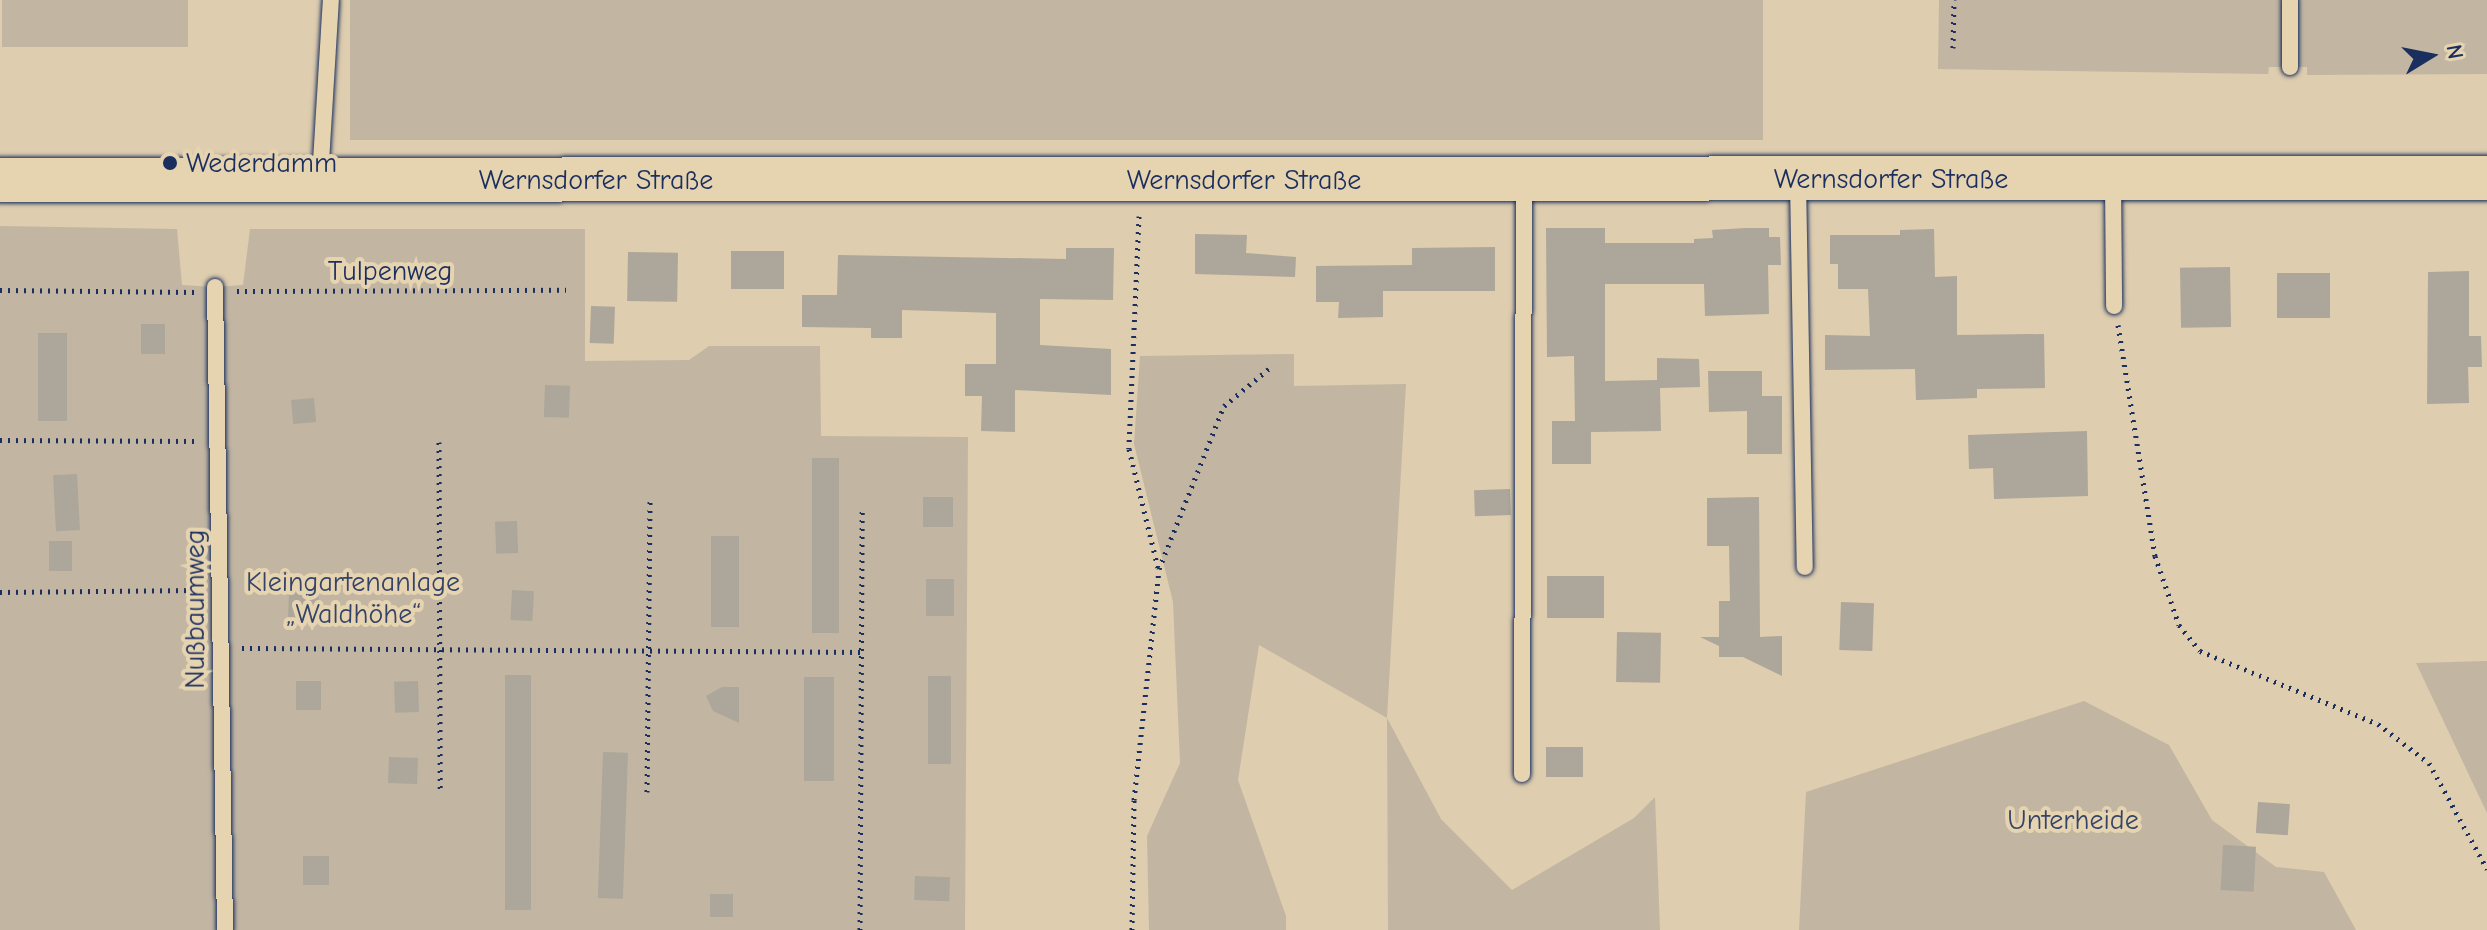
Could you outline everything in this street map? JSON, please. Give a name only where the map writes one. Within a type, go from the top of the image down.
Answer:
[{"type":"main road","name":"Wernsdorfer Straße","points":[[0,180],[2487,178]]},
{"type":"lane","points":[[320,180],[331,0]]},
{"type":"lane","points":[[2290,0],[2290,67]]},
{"type":"lane","points":[[1522,774],[1524,178]]},
{"type":"lane","points":[[1798,178],[1805,567]]},
{"type":"lane","points":[[2113,180],[2114,306]]},
{"type":"lane","name":"Nußbaumweg","points":[[215,289],[220,441],[225,930]]},
{"type":"path","points":[[1953,48],[1954,0]]},
{"type":"path","points":[[1139,216],[1129,449],[1159,569]]},
{"type":"path","name":"Tulpenweg","points":[[0,290],[566,290]]},
{"type":"path","points":[[2114,306],[2126,357],[2155,556],[2179,625],[2200,651],[2378,724],[2429,763],[2487,869]]},
{"type":"path","points":[[1132,930],[1134,800],[1159,569],[1224,406],[1272,366]]},
{"type":"path","points":[[0,440],[220,441]]},
{"type":"path","points":[[439,442],[440,789]]},
{"type":"path","points":[[647,792],[650,501]]},
{"type":"path","points":[[860,930],[862,508]]},
{"type":"path","points":[[0,592],[221,590]]},
{"type":"path","points":[[220,648],[861,652]]},
{"type":"green space","points":[[2,0],[188,0],[188,47],[2,47]]},
{"type":"green space","points":[[350,0],[1763,0],[1763,140],[350,140]]},
{"type":"green space","points":[[1939,0],[2487,0],[2487,74],[2307,75],[2307,67],[2269,67],[2268,74],[1938,69]]},
{"type":"green space","name":"Kleingartenanlage „Waldhöhe“","points":[[0,226],[177,229],[182,285],[215,287],[243,285],[250,229],[585,229],[585,361],[689,360],[709,346],[820,346],[821,436],[968,437],[965,930],[0,930]]},
{"type":"green space","points":[[1294,354],[1294,386],[1406,384],[1387,718],[1259,645],[1238,780],[1286,916],[1286,930],[1149,930],[1147,836],[1180,763],[1173,602],[1134,444],[1140,356]]},
{"type":"green space","points":[[2487,661],[2487,813],[2416,663]]},
{"type":"green space","name":"Unterheide","points":[[2084,701],[2169,745],[2212,820],[2276,867],[2324,872],[2356,930],[1799,930],[1806,792]]},
{"type":"green space","points":[[1387,718],[1441,819],[1512,890],[1634,818],[1655,797],[1660,930],[1388,930]]},
{"type":"building","points":[[1546,228],[1605,228],[1605,243],[1694,243],[1694,239],[1713,238],[1712,230],[1746,228],[1769,228],[1769,237],[1780,237],[1781,265],[1768,265],[1769,314],[1705,316],[1704,284],[1605,284],[1605,381],[1657,380],[1657,358],[1699,359],[1700,387],[1660,388],[1661,431],[1591,432],[1591,464],[1552,464],[1552,421],[1575,421],[1574,356],[1547,357]]},
{"type":"building","points":[[1934,229],[1935,277],[1957,276],[1957,335],[2044,334],[2045,388],[1977,389],[1977,398],[1916,400],[1915,369],[1825,370],[1825,335],[1870,336],[1868,289],[1838,289],[1838,264],[1830,264],[1830,235],[1900,235],[1900,230]]},
{"type":"building","points":[[1195,234],[1247,235],[1246,253],[1296,257],[1295,277],[1195,274]]},
{"type":"building","points":[[1495,247],[1495,291],[1383,291],[1383,317],[1338,318],[1339,302],[1316,302],[1316,266],[1412,265],[1412,248]]},
{"type":"building","points":[[1066,248],[1114,248],[1113,300],[1040,299],[1040,345],[1111,349],[1111,395],[1015,390],[1015,432],[981,431],[982,396],[965,396],[965,364],[996,364],[996,313],[902,310],[902,338],[871,338],[871,328],[802,327],[802,295],[837,295],[838,255],[1066,259]]},
{"type":"building","points":[[731,251],[784,251],[784,289],[731,289]]},
{"type":"building","points":[[628,252],[678,253],[677,302],[627,301]]},
{"type":"building","points":[[2230,267],[2231,327],[2181,328],[2180,268]]},
{"type":"building","points":[[2469,271],[2469,336],[2481,336],[2482,367],[2468,367],[2469,403],[2427,404],[2428,272]]},
{"type":"building","points":[[2277,273],[2330,273],[2330,318],[2277,318]]},
{"type":"building","points":[[591,306],[615,307],[614,344],[590,343]]},
{"type":"building","points":[[141,324],[165,324],[165,354],[141,354]]},
{"type":"building","points":[[38,333],[67,333],[67,421],[38,421]]},
{"type":"building","points":[[1708,371],[1762,371],[1762,396],[1782,396],[1782,454],[1747,454],[1747,411],[1709,412]]},
{"type":"building","points":[[545,385],[570,386],[569,418],[544,417]]},
{"type":"building","points":[[314,398],[316,422],[293,424],[291,400]]},
{"type":"building","points":[[2087,431],[2088,496],[1994,499],[1993,468],[1969,469],[1968,435]]},
{"type":"building","points":[[812,458],[839,458],[839,633],[812,633]]},
{"type":"building","points":[[77,474],[80,530],[56,531],[53,475]]},
{"type":"building","points":[[1510,489],[1511,515],[1475,516],[1474,490]]},
{"type":"building","points":[[923,497],[953,497],[953,527],[923,527]]},
{"type":"building","points":[[1759,497],[1760,637],[1782,636],[1782,676],[1743,657],[1719,657],[1719,646],[1700,637],[1719,637],[1719,601],[1730,601],[1729,546],[1707,546],[1707,498]]},
{"type":"building","points":[[517,521],[518,553],[496,554],[495,522]]},
{"type":"building","points":[[711,536],[739,536],[739,627],[711,627]]},
{"type":"building","points":[[49,541],[72,541],[72,571],[49,571]]},
{"type":"building","points":[[1547,576],[1604,576],[1604,618],[1547,618]]},
{"type":"building","points":[[926,579],[954,579],[954,616],[926,616]]},
{"type":"building","points":[[512,590],[534,591],[532,621],[510,620]]},
{"type":"building","points":[[289,591],[319,592],[318,623],[288,622]]},
{"type":"building","points":[[1841,602],[1874,603],[1872,651],[1839,650]]},
{"type":"building","points":[[1617,632],[1661,633],[1660,683],[1616,682]]},
{"type":"building","points":[[505,675],[531,675],[531,910],[505,910]]},
{"type":"building","points":[[928,676],[951,676],[951,764],[928,764]]},
{"type":"building","points":[[804,677],[834,677],[834,781],[804,781]]},
{"type":"building","points":[[296,681],[321,681],[321,710],[296,710]]},
{"type":"building","points":[[418,681],[419,712],[395,713],[394,682]]},
{"type":"building","points":[[722,687],[739,687],[739,723],[713,711],[706,696]]},
{"type":"building","points":[[1546,747],[1583,747],[1583,777],[1546,777]]},
{"type":"building","points":[[603,752],[628,753],[623,899],[598,898]]},
{"type":"building","points":[[389,757],[418,758],[417,784],[388,783]]},
{"type":"building","points":[[2258,802],[2290,804],[2288,835],[2256,833]]},
{"type":"building","points":[[2223,845],[2256,847],[2254,892],[2221,890]]},
{"type":"building","points":[[303,856],[329,856],[329,885],[303,885]]},
{"type":"building","points":[[915,876],[950,877],[949,901],[914,900]]},
{"type":"building","points":[[710,894],[733,894],[733,917],[710,917]]},
{"type":"place","name":"Wederdamm","points":[[170,163]]}]
